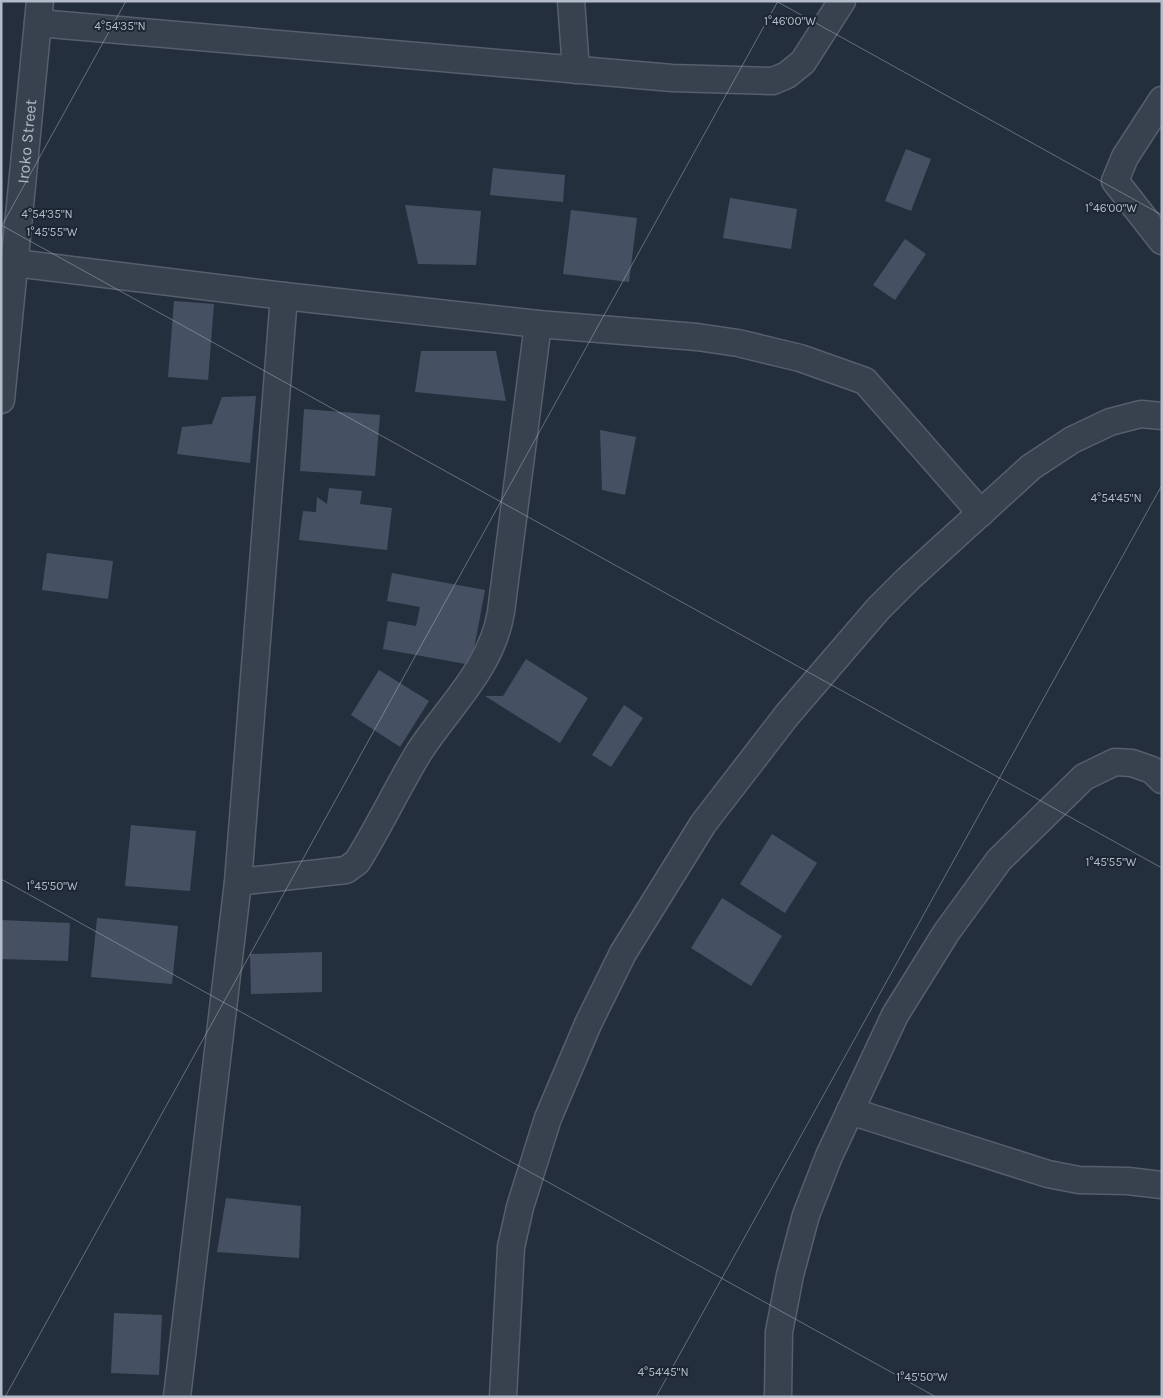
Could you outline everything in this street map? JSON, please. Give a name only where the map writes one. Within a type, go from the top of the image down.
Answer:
[{"type":"street","points":[[571,1],[576,70]]},
{"type":"street","points":[[39,12],[576,70],[672,78],[773,81],[787,75],[803,62],[842,1]]},
{"type":"street","name":"Iroko Street","points":[[1,400],[39,12]]},
{"type":"street","points":[[1162,100],[1125,157],[1116,182],[1162,241]]},
{"type":"street","points":[[15,264],[538,324],[696,337],[738,343],[800,358],[865,381],[981,514]]},
{"type":"street","points":[[177,1397],[238,882],[284,296]]},
{"type":"street","points":[[238,882],[346,870],[357,862],[415,758],[433,730],[478,672],[491,648],[497,635],[501,612],[538,324]]},
{"type":"street","points":[[503,1397],[511,1247],[531,1168],[584,1032],[623,953],[703,824],[787,715],[878,609],[908,579],[1031,467],[1072,440],[1110,422],[1141,414],[1162,416]]},
{"type":"street","points":[[778,1397],[779,1332],[790,1275],[806,1215],[829,1156],[895,1015],[946,932],[999,860],[1084,777],[1114,762],[1132,763],[1152,770],[1162,780]]},
{"type":"street","points":[[850,1111],[1048,1174],[1079,1180],[1128,1181],[1162,1185]]},
{"type":"building","points":[[906,149],[931,159],[911,211],[885,201]]},
{"type":"building","points":[[493,168],[565,175],[563,202],[490,195]]},
{"type":"building","points":[[730,198],[797,209],[791,249],[723,238]]},
{"type":"building","points":[[405,205],[481,211],[476,265],[418,264]]},
{"type":"building","points":[[571,210],[637,218],[629,282],[563,274]]},
{"type":"building","points":[[905,239],[926,254],[895,300],[873,285]]},
{"type":"building","points":[[174,301],[214,304],[208,380],[168,377]]},
{"type":"building","points":[[421,351],[496,351],[506,401],[415,392]]},
{"type":"building","points":[[256,396],[250,463],[177,454],[182,427],[212,424],[222,397]]},
{"type":"building","points":[[304,409],[380,415],[375,476],[300,471]]},
{"type":"building","points":[[600,430],[636,437],[625,495],[602,490]]},
{"type":"building","points":[[329,488],[362,491],[360,504],[392,508],[387,550],[299,540],[303,511],[316,512],[317,497],[327,504]]},
{"type":"building","points":[[47,553],[113,561],[108,599],[42,590]]},
{"type":"building","points":[[392,573],[485,590],[471,665],[383,649],[388,621],[416,626],[420,607],[387,601]]},
{"type":"building","points":[[526,659],[588,698],[560,743],[485,696],[503,696]]},
{"type":"building","points":[[379,670],[429,701],[400,747],[351,715]]},
{"type":"building","points":[[624,705],[643,718],[611,767],[592,755]]},
{"type":"building","points":[[131,825],[196,831],[190,891],[125,886]]},
{"type":"building","points":[[772,834],[817,863],[785,913],[740,884]]},
{"type":"building","points":[[722,898],[782,936],[751,986],[691,948]]},
{"type":"building","points":[[97,918],[178,926],[172,984],[91,977]]},
{"type":"building","points":[[1,920],[70,923],[68,961],[1,959]]},
{"type":"building","points":[[322,952],[322,992],[251,994],[250,954]]},
{"type":"building","points":[[226,1198],[301,1206],[299,1258],[217,1252]]},
{"type":"building","points":[[114,1313],[162,1315],[159,1375],[111,1373]]}]
